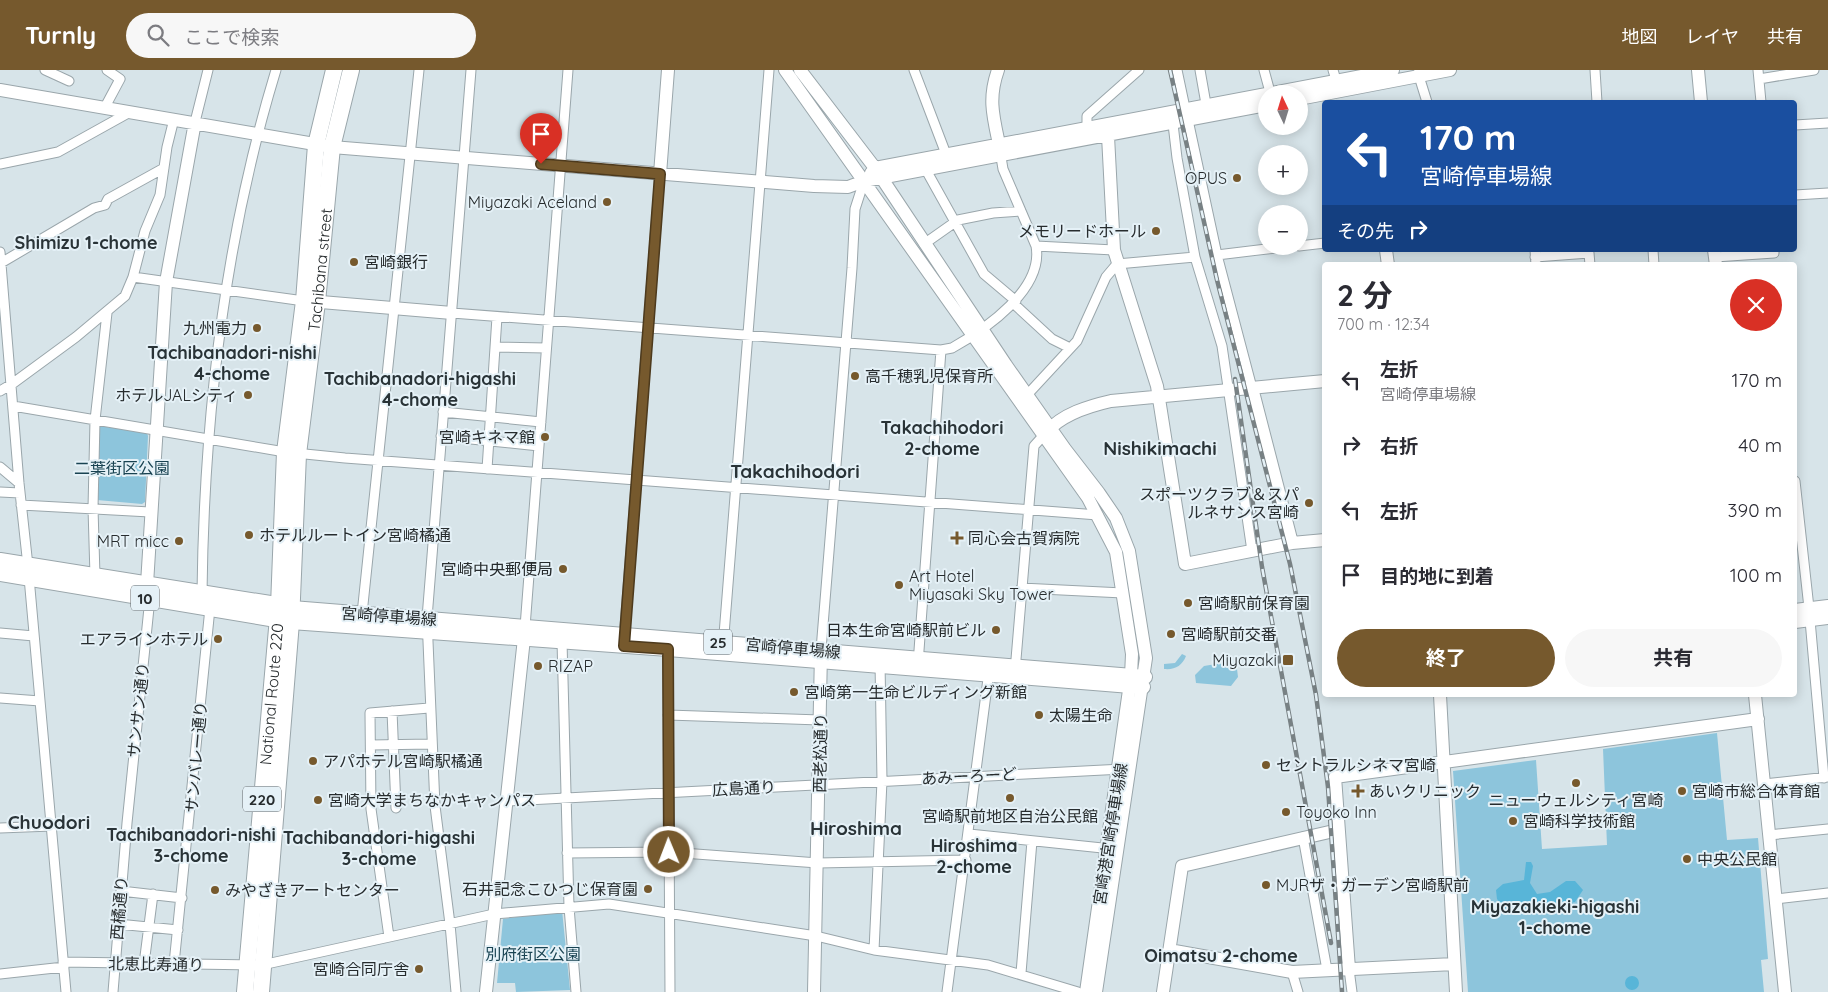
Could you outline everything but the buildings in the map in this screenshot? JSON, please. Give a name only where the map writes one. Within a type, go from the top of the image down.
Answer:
[{"type":"highway","name":"Tachibana street","points":[[285,614],[292,453],[310,302],[324,146],[334,70]]},
{"type":"highway","name":"Tachibana street","points":[[324,146],[350,70]]},
{"type":"highway","name":"10","points":[[0,561],[29,572],[148,591],[202,593],[285,614]]},
{"type":"highway","name":"10","points":[[0,573],[29,572],[96,576],[210,608],[285,614]]},
{"type":"highway","name":"National Route 220","points":[[246,992],[255,966],[285,614]]},
{"type":"highway","name":"National Route 220","points":[[255,966],[260,992]]},
{"type":"main road","name":"宮崎停車場線","points":[[285,614],[881,660],[1137,682]]},
{"type":"main road","name":"宮崎停車場線","points":[[285,614],[362,614],[427,625]]},
{"type":"main road","name":"宮崎停車場線","points":[[525,632],[562,642],[624,640],[668,649],[723,648]]},
{"type":"street","points":[[45,70],[69,81]]},
{"type":"street","points":[[105,107],[120,79],[107,70]]},
{"type":"street","points":[[148,591],[150,512],[166,282],[195,122],[208,70]]},
{"type":"street","points":[[202,593],[208,439],[227,291],[256,133],[276,70]]},
{"type":"street","points":[[362,614],[419,70]]},
{"type":"street","points":[[456,992],[450,924],[435,806],[429,708],[427,625],[471,70]]},
{"type":"street","points":[[486,992],[525,632],[568,70]]},
{"type":"street","points":[[624,640],[634,481],[668,70]]},
{"type":"street","points":[[723,648],[746,336],[761,182],[768,70]]},
{"type":"street","points":[[786,70],[864,181],[1027,395],[1047,432],[1116,518],[1129,550],[1144,637],[1146,658],[1137,682]]},
{"type":"street","points":[[800,70],[876,168],[977,331],[1047,432],[1098,515],[1116,552],[1137,682]]},
{"type":"street","points":[[914,70],[946,154]]},
{"type":"street","points":[[133,277],[310,302],[941,350],[952,348],[1015,302],[1036,266],[1038,258],[1036,246],[1002,169],[993,116],[991,88],[998,70]]},
{"type":"street","points":[[1087,127],[1087,116],[1139,70]]},
{"type":"street","points":[[1177,70],[1216,255],[1292,542]]},
{"type":"street","points":[[1200,70],[1206,104]]},
{"type":"street","points":[[1264,70],[1268,85]]},
{"type":"street","points":[[1308,96],[1393,70]]},
{"type":"street","points":[[1308,89],[1450,70]]},
{"type":"street","points":[[1595,70],[1597,100]]},
{"type":"street","points":[[1698,70],[1700,100]]},
{"type":"street","points":[[1761,100],[1758,75],[1814,70]]},
{"type":"street","points":[[1418,73],[1426,100]]},
{"type":"street","points":[[0,90],[195,122],[324,146],[761,182],[848,187],[864,181],[926,170],[1087,127],[1258,106]]},
{"type":"street","points":[[821,656],[855,209],[864,181],[876,168],[946,154],[1000,150],[1108,136],[1173,124],[1186,114],[1206,104],[1258,94]]},
{"type":"street","points":[[0,164],[58,152],[130,112]]},
{"type":"street","points":[[0,391],[107,313],[125,296],[133,277],[145,231],[160,195],[174,119]]},
{"type":"street","points":[[1797,125],[1828,123]]},
{"type":"street","points":[[1173,124],[1177,158],[1195,257],[1222,346],[1252,551]]},
{"type":"street","points":[[1087,127],[1108,136]]},
{"type":"street","points":[[1108,136],[1114,250],[1159,396],[1185,564],[1292,542],[1322,540]]},
{"type":"street","points":[[1,263],[94,208],[105,205],[108,199],[164,168]]},
{"type":"street","points":[[926,170],[984,274],[1052,339],[1070,348]]},
{"type":"street","points":[[1797,195],[1828,193]]},
{"type":"street","points":[[924,244],[954,223],[967,218],[993,213],[1021,211]]},
{"type":"street","points":[[1308,245],[1322,243]]},
{"type":"street","points":[[1036,246],[1114,250]]},
{"type":"street","points":[[1216,255],[1258,250]]},
{"type":"street","points":[[0,252],[19,483],[29,572],[66,992]]},
{"type":"street","points":[[1715,257],[1774,252]]},
{"type":"street","points":[[1535,257],[1589,253],[1590,262]]},
{"type":"street","points":[[1027,395],[1080,335],[1106,277],[1117,264],[1195,257]]},
{"type":"street","points":[[96,576],[93,508],[95,420],[107,313]]},
{"type":"street","points":[[487,469],[492,417],[497,317]]},
{"type":"street","points":[[0,340],[9,350]]},
{"type":"street","points":[[496,347],[546,348]]},
{"type":"street","points":[[918,663],[941,350]]},
{"type":"street","points":[[1015,671],[1034,446],[1047,432],[1076,411],[1094,405],[1159,396],[1322,380]]},
{"type":"street","points":[[14,406],[292,453],[736,490],[1098,515]]},
{"type":"street","points":[[443,412],[541,422]]},
{"type":"street","points":[[441,436],[539,446]]},
{"type":"street","points":[[0,467],[19,483]]},
{"type":"street","points":[[0,492],[20,493]]},
{"type":"street","points":[[1764,784],[1826,778],[1825,732],[1797,499]]},
{"type":"street","points":[[21,505],[150,512]]},
{"type":"street","points":[[1021,588],[1123,593]]},
{"type":"street","name":"サンサン通り","points":[[127,823],[148,591]]},
{"type":"street","points":[[1797,621],[1828,606]]},
{"type":"street","name":"サンバレー通り","points":[[174,964],[210,608]]},
{"type":"street","points":[[1797,611],[1828,618]]},
{"type":"street","points":[[0,633],[34,636]]},
{"type":"street","points":[[562,642],[569,907],[576,992]]},
{"type":"street","points":[[668,649],[670,992]]},
{"type":"street","name":"西老松通り","points":[[814,992],[821,656]]},
{"type":"street","points":[[874,950],[882,781],[881,660]]},
{"type":"street","points":[[947,992],[966,860],[989,669]]},
{"type":"street","name":"宮崎港宮崎停車場線","points":[[1086,992],[1112,849],[1137,682]]},
{"type":"street","points":[[1440,697],[1442,762],[1456,992]]},
{"type":"street","points":[[1755,697],[1784,992]]},
{"type":"street","points":[[0,698],[40,701]]},
{"type":"street","points":[[389,937],[372,809],[370,713],[429,708]]},
{"type":"street","points":[[392,711],[396,808]]},
{"type":"street","points":[[668,715],[820,720]]},
{"type":"street","points":[[1352,992],[1338,830],[1335,777],[1339,774],[1442,762],[1758,719]]},
{"type":"street","points":[[371,745],[431,744]]},
{"type":"street","name":"あみーろーど","points":[[819,785],[1125,769]]},
{"type":"street","name":"広島通り","points":[[507,801],[819,785]]},
{"type":"street","name":"西橘通り","points":[[113,992],[127,823]]},
{"type":"street","points":[[0,828],[52,826]]},
{"type":"street","points":[[1769,835],[1828,829]]},
{"type":"street","points":[[1163,992],[1182,866],[1303,836],[1338,830]]},
{"type":"street","points":[[969,834],[1112,849]]},
{"type":"street","points":[[1303,836],[1327,970]]},
{"type":"street","points":[[1021,973],[1032,841]]},
{"type":"street","name":"宮崎港宮崎停車場線","points":[[1096,992],[1112,849]]},
{"type":"street","points":[[568,853],[669,852],[818,863],[966,860]]},
{"type":"street","points":[[121,891],[182,898]]},
{"type":"street","points":[[1775,899],[1828,893]]},
{"type":"street","points":[[144,964],[152,894]]},
{"type":"street","name":"北恵比寿通り","points":[[0,974],[64,965],[114,963],[255,966],[494,914],[609,904],[816,936],[874,950],[952,959],[1021,973],[1078,992]]},
{"type":"street","points":[[118,924],[178,930]]},
{"type":"street","points":[[1169,950],[1292,972],[1454,964]]},
{"type":"street","points":[[1292,972],[1298,992]]},
{"type":"green space","name":"二葉街区公園","points":[[100,426],[147,433],[145,502],[142,504],[97,500]]},
{"type":"green space","points":[[1182,654],[1186,656],[1180,665],[1172,669],[1164,669],[1164,664],[1175,663]]},
{"type":"green space","points":[[1228,662],[1237,669],[1238,677],[1231,686],[1196,683],[1195,675],[1204,666]]},
{"type":"green space","points":[[1717,733],[1727,840],[1758,838],[1768,959],[1761,960],[1764,992],[1468,992],[1453,771],[1536,760],[1542,849],[1607,845],[1603,749]]},
{"type":"green space","name":"別府街区公園","points":[[562,910],[570,990],[516,992],[515,983],[497,983],[503,919]]},
{"type":"shaded area","points":[[1526,862],[1531,862],[1533,866],[1530,883],[1537,894],[1550,892],[1566,881],[1575,881],[1583,890],[1575,902],[1515,909],[1504,908],[1497,899],[1496,890],[1503,884],[1524,880]]},
{"type":"shaded area","points":[[1632,976],[1637,978],[1639,983],[1637,988],[1632,990],[1627,988],[1625,983],[1627,978]]},
{"type":"railway","points":[[1170,70],[1217,280],[1290,564],[1316,695],[1328,787],[1342,992]]},
{"type":"railway","points":[[1235,379],[1262,567],[1331,943]]},
{"type":"place","name":"OPUS","points":[[1237,178]]},
{"type":"place","name":"Miyazaki Aceland","points":[[607,202]]},
{"type":"place","name":"メモリードホール","points":[[1156,231]]},
{"type":"place","name":"宮崎銀行","points":[[354,262]]},
{"type":"place","name":"九州電力","points":[[257,328]]},
{"type":"place","name":"高千穂乳児保育所","points":[[855,376]]},
{"type":"place","name":"ホテルJALシティ","points":[[248,395]]},
{"type":"place","name":"宮崎キネマ館","points":[[545,437]]},
{"type":"place","name":"スポーツクラブ＆スパ ルネサンス宮崎","points":[[1309,503]]},
{"type":"place","name":"ホテルルートイン宮崎橘通","points":[[249,535]]},
{"type":"place","name":"同心会古賀病院","points":[[957,538]]},
{"type":"place","name":"MRT micc","points":[[179,541]]},
{"type":"place","name":"宮崎中央郵便局","points":[[563,569]]},
{"type":"place","name":"Art Hotel Miyasaki Sky Tower","points":[[899,585]]},
{"type":"place","name":"宮崎駅前保育園","points":[[1188,603]]},
{"type":"place","name":"日本生命宮崎駅前ビル","points":[[996,630]]},
{"type":"place","name":"宮崎駅前交番","points":[[1171,634]]},
{"type":"place","name":"エアラインホテル","points":[[218,639]]},
{"type":"place","name":"Miyazaki","points":[[1288,660]]},
{"type":"place","name":"RIZAP","points":[[538,666]]},
{"type":"place","name":"宮崎第一生命ビルディング新館","points":[[794,692]]},
{"type":"place","name":"太陽生命","points":[[1039,715]]},
{"type":"place","name":"アパホテル宮崎駅橘通","points":[[313,761]]},
{"type":"place","name":"セントラルシネマ宮崎","points":[[1266,765]]},
{"type":"place","name":"ニューウェルシティ宮崎","points":[[1576,783]]},
{"type":"place","name":"あいクリニック","points":[[1358,791]]},
{"type":"place","name":"宮崎市総合体育館","points":[[1682,791]]},
{"type":"place","name":"宮崎駅前地区自治公民館","points":[[1010,798]]},
{"type":"place","name":"宮崎大学まちなかキャンパス","points":[[318,800]]},
{"type":"place","name":"Toyoko Inn","points":[[1286,812]]},
{"type":"place","name":"宮崎科学技術館","points":[[1513,821]]},
{"type":"place","name":"中央公民館","points":[[1687,859]]},
{"type":"place","name":"MJRザ・ガーデン宮崎駅前","points":[[1266,885]]},
{"type":"place","name":"石井記念こひつじ保育園","points":[[648,889]]},
{"type":"place","name":"みやざきアートセンター","points":[[215,890]]},
{"type":"place","name":"宮崎合同庁舎","points":[[419,969]]},
{"type":"district","name":"Shimizu 1-chome","points":[[86,242]]},
{"type":"district","name":"Tachibanadori-nishi 4-chome","points":[[232,362]]},
{"type":"district","name":"Tachibanadori-higashi 4-chome","points":[[420,388]]},
{"type":"district","name":"Takachihodori 2-chome","points":[[942,437]]},
{"type":"district","name":"Nishikimachi","points":[[1160,448]]},
{"type":"district","name":"Takachihodori","points":[[795,471]]},
{"type":"district","name":"Chuodori","points":[[49,822]]},
{"type":"district","name":"Hiroshima","points":[[856,828]]},
{"type":"district","name":"Tachibanadori-nishi 3-chome","points":[[191,844]]},
{"type":"district","name":"Tachibanadori-higashi 3-chome","points":[[379,848]]},
{"type":"district","name":"Hiroshima 2-chome","points":[[974,855]]},
{"type":"district","name":"Miyazakieki-higashi 1-chome","points":[[1555,916]]},
{"type":"district","name":"Oimatsu 2-chome","points":[[1221,955]]},
{"type":"route","points":[[541,164],[660,174],[634,481],[624,646],[668,649],[669,852]]}]
